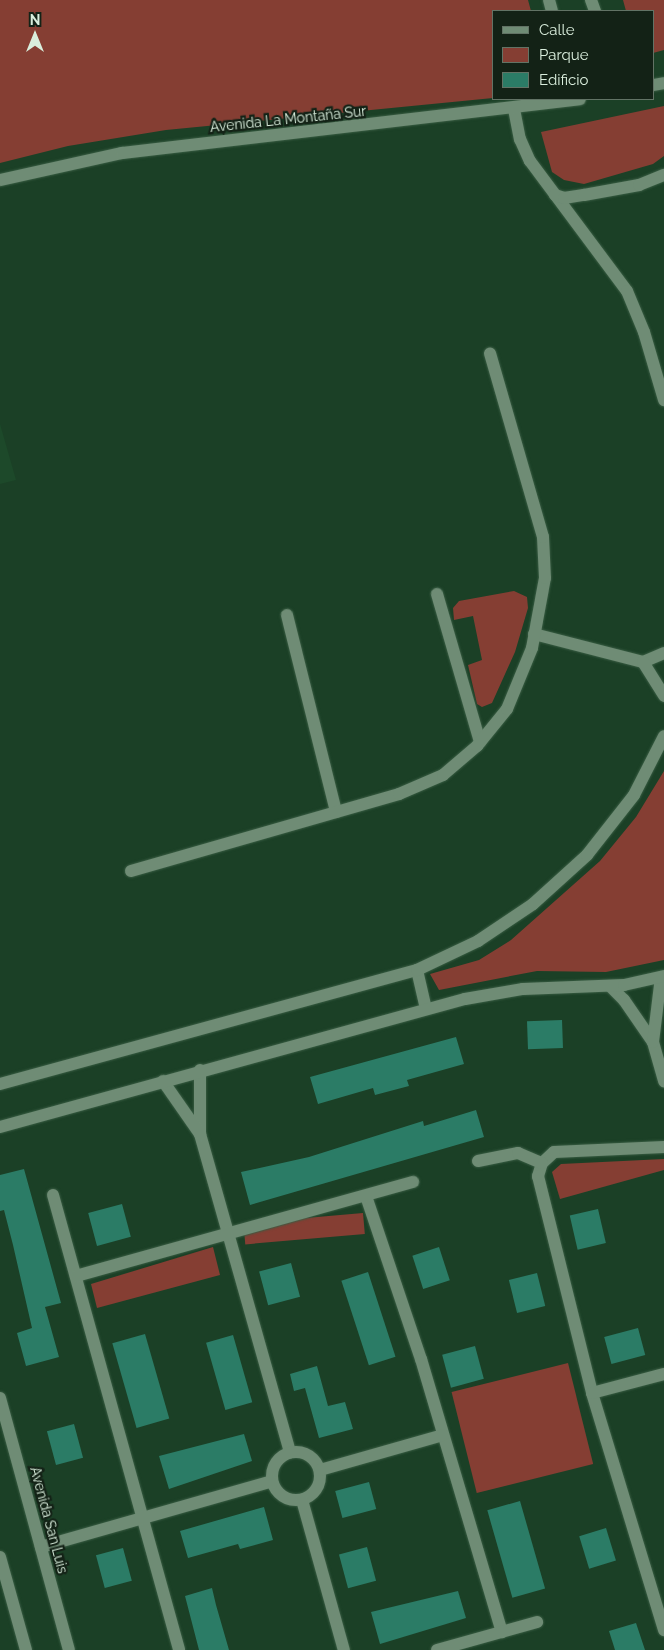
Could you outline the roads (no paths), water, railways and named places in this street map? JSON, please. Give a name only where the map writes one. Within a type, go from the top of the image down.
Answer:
[{"type":"street","name":"Avenida La Montaña Sur","points":[[0,180],[122,153],[514,109],[572,100]]},
{"type":"street","points":[[514,109],[523,149],[627,291],[644,332],[664,400]]},
{"type":"street","points":[[555,195],[564,198],[594,194],[639,185],[664,175]]},
{"type":"street","points":[[131,871],[399,794],[443,775],[480,742],[506,708],[534,634],[546,578],[542,537],[490,353]]},
{"type":"street","points":[[437,594],[480,742]]},
{"type":"street","points":[[287,615],[336,812]]},
{"type":"street","points":[[534,634],[643,662],[664,653]]},
{"type":"street","points":[[643,662],[664,696]]},
{"type":"street","points":[[0,1084],[417,970],[485,937],[561,881],[620,816],[650,767],[664,736]]},
{"type":"street","points":[[417,970],[426,1008]]},
{"type":"street","points":[[0,1127],[426,1008],[498,992],[610,986],[662,976],[653,1042]]},
{"type":"street","points":[[610,986],[624,1000],[653,1042],[664,1081]]},
{"type":"street","points":[[200,1070],[200,1134],[290,1452]]},
{"type":"street","points":[[163,1081],[200,1134]]},
{"type":"street","points":[[664,1147],[562,1151],[547,1156],[542,1163],[539,1183],[592,1393],[664,1630]]},
{"type":"street","points":[[478,1161],[518,1153],[542,1163]]},
{"type":"street","points":[[76,1276],[413,1182]]},
{"type":"street","points":[[53,1194],[140,1519],[179,1650]]},
{"type":"street","points":[[366,1196],[443,1435],[502,1632]]},
{"type":"street","points":[[592,1393],[664,1374]]},
{"type":"street","name":"Avenida San Luis","points":[[0,1398],[69,1650]]},
{"type":"street","points":[[320,1470],[443,1435]]},
{"type":"street","points":[[290,1452],[308,1455],[320,1470],[317,1488],[302,1500],[283,1496],[272,1481],[275,1463],[290,1452]]},
{"type":"street","points":[[41,1547],[272,1481]]},
{"type":"street","points":[[302,1500],[344,1650]]},
{"type":"street","points":[[0,1557],[26,1650]]},
{"type":"street","points":[[437,1650],[537,1622]]}]
